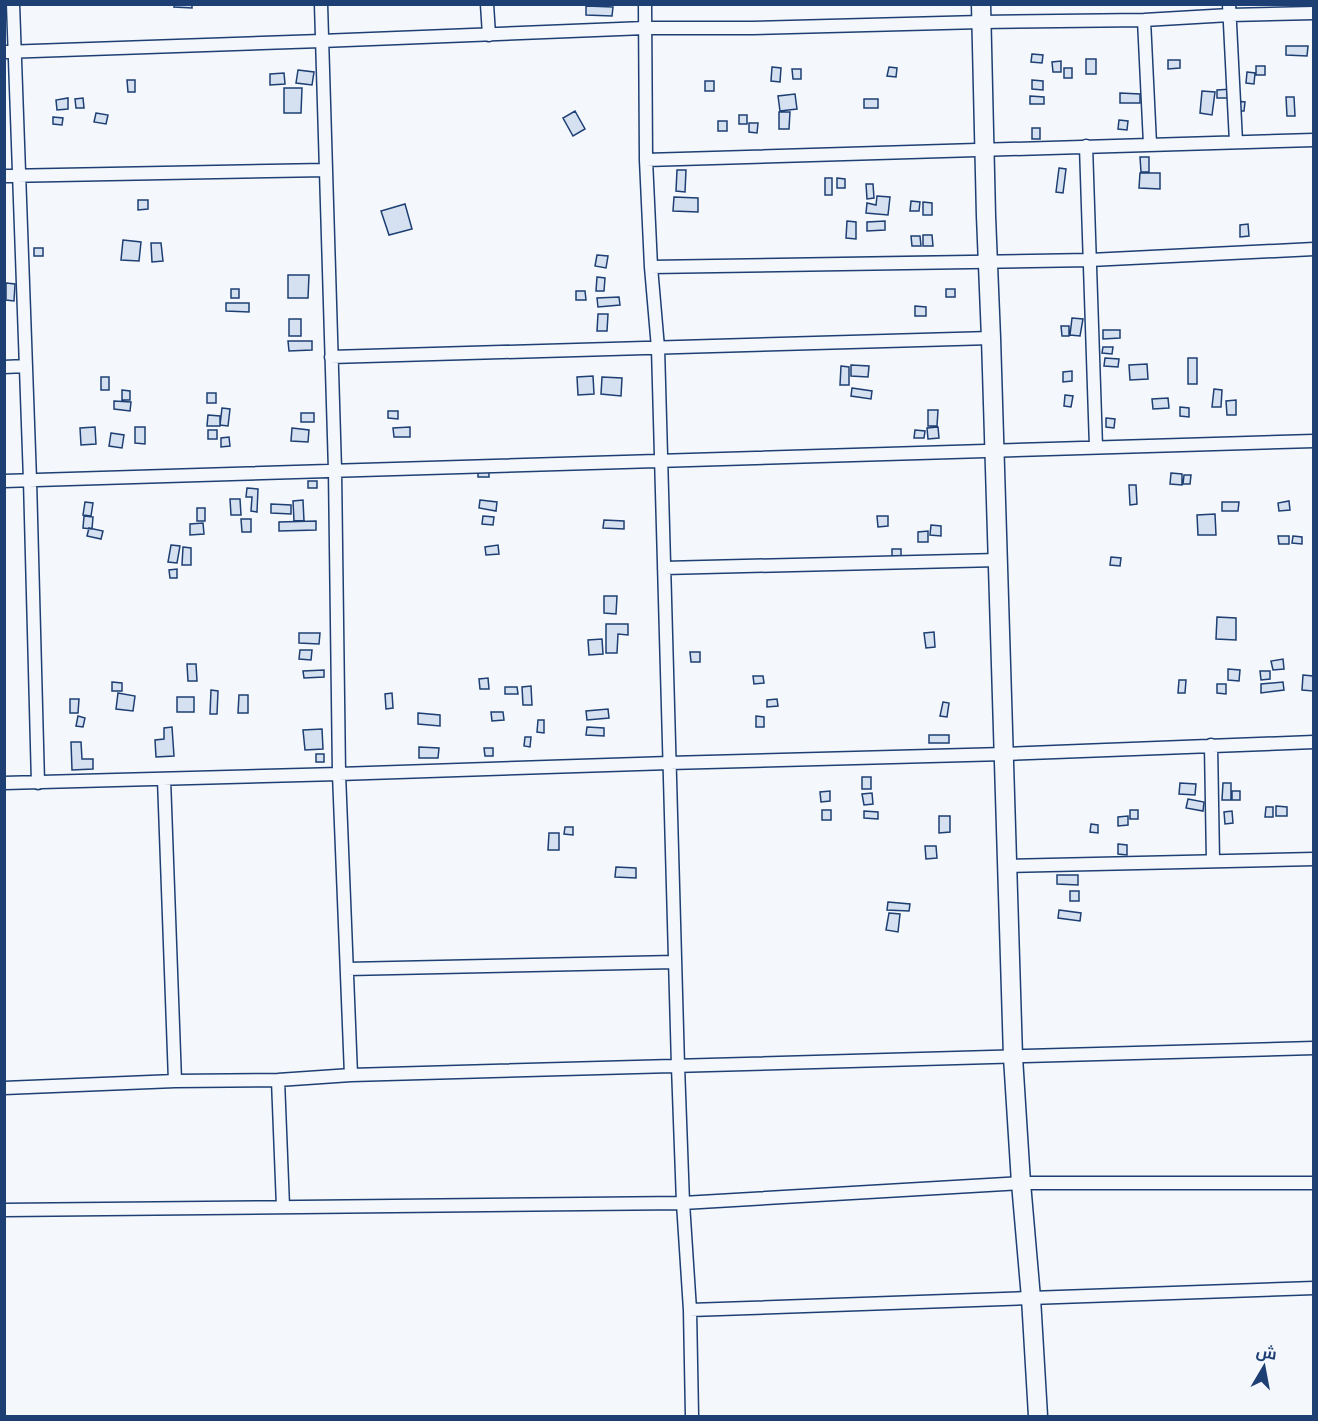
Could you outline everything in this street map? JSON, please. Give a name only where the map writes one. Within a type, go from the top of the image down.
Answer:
[{"type":"street","points":[[13,4],[9,52],[19,176],[38,783]]},
{"type":"street","points":[[321,4],[335,470],[339,774],[351,1075]]},
{"type":"street","points":[[488,4],[489,34]]},
{"type":"street","points":[[645,4],[646,160],[651,267],[658,348],[678,1066],[690,1310],[692,1416]]},
{"type":"street","points":[[9,52],[645,28],[752,28],[981,13],[1144,20],[1229,10],[1314,13]]},
{"type":"street","points":[[1229,10],[1236,142]]},
{"type":"street","points":[[981,13],[1013,1057],[1038,1416]]},
{"type":"street","points":[[1144,20],[1150,144]]},
{"type":"street","points":[[646,160],[1314,140]]},
{"type":"street","points":[[1086,146],[1096,447]]},
{"type":"street","points":[[4,176],[326,170]]},
{"type":"street","points":[[651,267],[1090,260],[1314,249]]},
{"type":"street","points":[[331,357],[991,339]]},
{"type":"street","points":[[4,367],[26,366]]},
{"type":"street","points":[[4,481],[1314,441]]},
{"type":"street","points":[[664,568],[998,560]]},
{"type":"street","points":[[4,783],[1004,754],[1314,741]]},
{"type":"street","points":[[1211,745],[1213,861]]},
{"type":"street","points":[[164,779],[175,1081]]},
{"type":"street","points":[[1007,866],[1314,859]]},
{"type":"street","points":[[347,969],[675,962]]},
{"type":"street","points":[[4,1088],[175,1081],[278,1080],[351,1075],[1314,1048]]},
{"type":"street","points":[[278,1080],[283,1207]]},
{"type":"street","points":[[4,1210],[683,1203],[1021,1183],[1314,1183]]},
{"type":"street","points":[[690,1310],[1314,1288]]},
{"type":"building","points":[[175,4],[192,4],[192,8],[174,7]]},
{"type":"building","points":[[586,6],[613,7],[612,16],[586,15]]},
{"type":"building","points":[[1286,46],[1308,46],[1307,56],[1286,55]]},
{"type":"building","points":[[1032,54],[1043,55],[1042,63],[1031,62]]},
{"type":"building","points":[[1086,59],[1096,59],[1096,74],[1086,74]]},
{"type":"building","points":[[1168,60],[1180,60],[1180,68],[1168,69]]},
{"type":"building","points":[[1061,61],[1061,72],[1053,72],[1052,62]]},
{"type":"building","points":[[1256,66],[1265,66],[1265,75],[1256,75]]},
{"type":"building","points":[[772,67],[781,68],[780,82],[771,81]]},
{"type":"building","points":[[889,67],[897,68],[896,77],[887,76]]},
{"type":"building","points":[[1064,68],[1072,68],[1072,78],[1064,78]]},
{"type":"building","points":[[792,69],[801,69],[801,79],[793,79]]},
{"type":"building","points":[[298,70],[314,72],[312,85],[296,83]]},
{"type":"building","points":[[1247,72],[1255,73],[1254,84],[1246,83]]},
{"type":"building","points":[[284,73],[285,84],[270,85],[270,74]]},
{"type":"building","points":[[127,80],[135,80],[135,92],[128,92]]},
{"type":"building","points":[[1032,80],[1043,81],[1043,90],[1032,89]]},
{"type":"building","points":[[705,81],[714,81],[714,91],[705,91]]},
{"type":"building","points":[[284,88],[302,88],[301,113],[284,113]]},
{"type":"building","points":[[1232,89],[1232,98],[1217,98],[1217,90]]},
{"type":"building","points":[[1202,91],[1215,92],[1212,115],[1200,113]]},
{"type":"building","points":[[1120,93],[1140,94],[1140,103],[1120,103]]},
{"type":"building","points":[[795,94],[797,109],[780,111],[778,96]]},
{"type":"building","points":[[1030,96],[1044,97],[1044,104],[1030,104]]},
{"type":"building","points":[[1286,97],[1294,97],[1295,116],[1287,116]]},
{"type":"building","points":[[68,98],[68,109],[57,110],[56,100]]},
{"type":"building","points":[[83,98],[84,108],[76,108],[75,99]]},
{"type":"building","points":[[864,99],[878,99],[878,108],[864,108]]},
{"type":"building","points":[[1236,101],[1245,102],[1244,111],[1235,111]]},
{"type":"building","points":[[575,111],[585,129],[573,136],[563,118]]},
{"type":"building","points":[[779,112],[790,112],[789,129],[779,129]]},
{"type":"building","points":[[96,113],[108,115],[106,124],[94,122]]},
{"type":"building","points":[[739,115],[747,115],[747,124],[739,124]]},
{"type":"building","points":[[53,117],[63,118],[62,125],[53,124]]},
{"type":"building","points":[[1119,120],[1128,121],[1127,130],[1118,129]]},
{"type":"building","points":[[718,121],[727,121],[727,131],[718,131]]},
{"type":"building","points":[[749,123],[758,123],[757,133],[749,132]]},
{"type":"building","points":[[1032,128],[1040,128],[1040,139],[1032,139]]},
{"type":"building","points":[[1140,157],[1149,157],[1149,172],[1141,172]]},
{"type":"building","points":[[1059,168],[1066,169],[1063,193],[1056,192]]},
{"type":"building","points":[[677,170],[686,170],[685,192],[676,191]]},
{"type":"building","points":[[1140,173],[1160,173],[1160,189],[1139,188]]},
{"type":"building","points":[[825,178],[832,178],[832,195],[825,195]]},
{"type":"building","points":[[837,178],[845,179],[845,188],[837,188]]},
{"type":"building","points":[[866,184],[873,184],[874,198],[867,199]]},
{"type":"building","points":[[877,196],[890,197],[888,215],[866,213],[867,203],[876,205]]},
{"type":"building","points":[[674,197],[698,198],[698,212],[673,211]]},
{"type":"building","points":[[138,200],[148,200],[148,209],[138,210]]},
{"type":"building","points":[[911,201],[920,202],[919,211],[910,211]]},
{"type":"building","points":[[923,202],[932,203],[932,215],[923,215]]},
{"type":"building","points":[[405,204],[412,229],[389,235],[381,211]]},
{"type":"building","points":[[847,221],[856,222],[856,239],[846,238]]},
{"type":"building","points":[[885,221],[885,230],[867,231],[867,222]]},
{"type":"building","points":[[1248,224],[1249,236],[1240,237],[1240,225]]},
{"type":"building","points":[[923,235],[932,235],[933,246],[923,246]]},
{"type":"building","points":[[911,236],[920,236],[921,246],[912,246]]},
{"type":"building","points":[[123,240],[141,242],[139,261],[121,260]]},
{"type":"building","points":[[151,243],[161,243],[163,261],[152,262]]},
{"type":"building","points":[[34,248],[43,248],[43,256],[34,256]]},
{"type":"building","points":[[597,255],[608,256],[606,268],[595,266]]},
{"type":"building","points":[[288,275],[309,275],[308,298],[288,298]]},
{"type":"building","points":[[597,277],[605,278],[604,291],[596,291]]},
{"type":"building","points":[[6,283],[15,284],[14,301],[6,300]]},
{"type":"building","points":[[231,289],[239,289],[239,298],[231,298]]},
{"type":"building","points":[[946,289],[955,289],[955,297],[946,297]]},
{"type":"building","points":[[576,291],[585,291],[586,300],[576,300]]},
{"type":"building","points":[[619,297],[620,305],[598,307],[597,298]]},
{"type":"building","points":[[226,303],[249,303],[249,312],[226,311]]},
{"type":"building","points":[[915,306],[926,307],[926,316],[915,316]]},
{"type":"building","points":[[598,314],[608,314],[607,331],[597,331]]},
{"type":"building","points":[[1072,318],[1083,319],[1080,336],[1070,335]]},
{"type":"building","points":[[289,319],[301,319],[301,336],[289,336]]},
{"type":"building","points":[[1061,326],[1069,326],[1069,336],[1062,336]]},
{"type":"building","points":[[1103,330],[1120,330],[1120,338],[1103,339]]},
{"type":"building","points":[[288,341],[312,341],[312,350],[289,351]]},
{"type":"building","points":[[1103,347],[1113,347],[1112,354],[1102,353]]},
{"type":"building","points":[[1105,358],[1119,359],[1118,367],[1104,366]]},
{"type":"building","points":[[1188,358],[1197,358],[1197,384],[1188,384]]},
{"type":"building","points":[[1147,364],[1148,379],[1130,380],[1129,365]]},
{"type":"building","points":[[851,365],[869,366],[868,377],[851,376]]},
{"type":"building","points":[[841,366],[849,367],[849,385],[840,385]]},
{"type":"building","points":[[1072,371],[1072,381],[1063,382],[1063,372]]},
{"type":"building","points":[[593,376],[594,394],[578,395],[577,377]]},
{"type":"building","points":[[101,377],[109,377],[109,390],[101,390]]},
{"type":"building","points":[[602,377],[622,378],[621,396],[601,394]]},
{"type":"building","points":[[852,388],[872,391],[871,399],[851,396]]},
{"type":"building","points":[[1214,389],[1222,390],[1221,407],[1212,407]]},
{"type":"building","points":[[122,390],[130,391],[130,400],[122,400]]},
{"type":"building","points":[[207,393],[216,393],[216,403],[207,403]]},
{"type":"building","points":[[1065,395],[1073,396],[1071,407],[1064,406]]},
{"type":"building","points":[[1168,398],[1169,408],[1153,409],[1152,399]]},
{"type":"building","points":[[1236,400],[1236,415],[1227,415],[1226,401]]},
{"type":"building","points":[[114,401],[131,402],[130,411],[114,409]]},
{"type":"building","points":[[1180,407],[1189,408],[1189,417],[1180,416]]},
{"type":"building","points":[[222,408],[230,409],[228,426],[220,425]]},
{"type":"building","points":[[928,410],[938,410],[937,426],[928,426]]},
{"type":"building","points":[[388,411],[398,411],[398,419],[388,418]]},
{"type":"building","points":[[301,413],[314,413],[314,422],[301,422]]},
{"type":"building","points":[[208,415],[220,416],[220,426],[207,426]]},
{"type":"building","points":[[1106,418],[1115,419],[1114,428],[1106,427]]},
{"type":"building","points":[[95,427],[96,444],[81,445],[80,428]]},
{"type":"building","points":[[135,427],[145,427],[145,444],[135,443]]},
{"type":"building","points":[[410,427],[410,437],[394,437],[393,428]]},
{"type":"building","points":[[938,427],[939,438],[928,439],[927,428]]},
{"type":"building","points":[[292,428],[309,430],[308,442],[291,441]]},
{"type":"building","points":[[208,430],[217,430],[217,439],[208,439]]},
{"type":"building","points":[[915,430],[925,431],[924,438],[914,438]]},
{"type":"building","points":[[111,433],[124,435],[122,448],[109,446]]},
{"type":"building","points":[[229,437],[230,446],[221,447],[221,438]]},
{"type":"building","points":[[478,471],[489,471],[489,477],[478,477]]},
{"type":"building","points":[[1171,473],[1182,474],[1182,485],[1170,484]]},
{"type":"building","points":[[1184,475],[1191,475],[1190,484],[1183,484]]},
{"type":"building","points":[[308,481],[317,481],[317,488],[308,488]]},
{"type":"building","points":[[1129,485],[1136,485],[1137,504],[1130,505]]},
{"type":"building","points":[[247,488],[258,489],[257,512],[251,511],[252,497],[246,497]]},
{"type":"building","points":[[230,499],[240,499],[241,515],[231,515]]},
{"type":"building","points":[[303,500],[304,521],[294,521],[293,501]]},
{"type":"building","points":[[480,500],[497,502],[496,511],[479,508]]},
{"type":"building","points":[[1289,501],[1290,510],[1279,511],[1278,503]]},
{"type":"building","points":[[85,502],[93,503],[91,516],[83,515]]},
{"type":"building","points":[[1222,502],[1239,502],[1238,511],[1222,511]]},
{"type":"building","points":[[271,504],[291,505],[291,514],[271,513]]},
{"type":"building","points":[[197,508],[205,508],[205,521],[197,521]]},
{"type":"building","points":[[1215,514],[1216,535],[1198,535],[1197,515]]},
{"type":"building","points":[[84,516],[93,517],[92,529],[83,528]]},
{"type":"building","points":[[483,516],[494,517],[493,525],[482,524]]},
{"type":"building","points":[[877,516],[888,516],[888,526],[878,527]]},
{"type":"building","points":[[241,519],[251,519],[251,532],[242,532]]},
{"type":"building","points":[[604,520],[624,521],[624,529],[603,528]]},
{"type":"building","points":[[316,521],[316,530],[279,531],[279,522]]},
{"type":"building","points":[[203,523],[204,534],[190,535],[190,524]]},
{"type":"building","points":[[931,525],[941,526],[941,536],[930,535]]},
{"type":"building","points":[[89,528],[103,531],[101,539],[87,536]]},
{"type":"building","points":[[928,531],[928,542],[918,542],[918,532]]},
{"type":"building","points":[[1278,536],[1289,536],[1289,544],[1279,544]]},
{"type":"building","points":[[1293,536],[1302,537],[1302,544],[1292,543]]},
{"type":"building","points":[[171,545],[180,546],[177,563],[168,562]]},
{"type":"building","points":[[498,545],[499,554],[486,555],[485,547]]},
{"type":"building","points":[[183,547],[191,548],[191,565],[182,565]]},
{"type":"building","points":[[892,549],[901,549],[901,556],[892,557]]},
{"type":"building","points":[[1111,557],[1121,558],[1120,566],[1110,565]]},
{"type":"building","points":[[177,569],[177,578],[170,578],[169,570]]},
{"type":"building","points":[[604,596],[617,596],[616,614],[604,613]]},
{"type":"building","points":[[1217,617],[1236,618],[1236,640],[1216,639]]},
{"type":"building","points":[[606,624],[628,624],[628,635],[618,634],[617,653],[606,653]]},
{"type":"building","points":[[934,632],[935,647],[926,648],[924,633]]},
{"type":"building","points":[[299,633],[320,633],[319,644],[299,643]]},
{"type":"building","points":[[602,639],[603,654],[589,655],[588,640]]},
{"type":"building","points":[[300,650],[312,650],[311,660],[299,659]]},
{"type":"building","points":[[690,652],[700,652],[700,662],[691,662]]},
{"type":"building","points":[[1283,659],[1284,669],[1273,670],[1271,661]]},
{"type":"building","points":[[187,664],[196,664],[197,681],[188,681]]},
{"type":"building","points":[[1228,669],[1240,670],[1239,681],[1228,680]]},
{"type":"building","points":[[324,670],[324,677],[304,678],[303,671]]},
{"type":"building","points":[[1260,671],[1270,671],[1270,679],[1261,680]]},
{"type":"building","points":[[1303,675],[1313,676],[1313,691],[1302,690]]},
{"type":"building","points":[[753,676],[763,676],[764,683],[754,684]]},
{"type":"building","points":[[488,678],[489,689],[480,689],[479,679]]},
{"type":"building","points":[[1179,680],[1186,680],[1185,693],[1178,693]]},
{"type":"building","points":[[112,682],[122,683],[122,691],[112,691]]},
{"type":"building","points":[[1283,682],[1284,690],[1261,693],[1261,684]]},
{"type":"building","points":[[1217,684],[1226,684],[1226,694],[1217,693]]},
{"type":"building","points":[[531,686],[532,705],[523,705],[522,687]]},
{"type":"building","points":[[505,687],[517,687],[518,694],[505,694]]},
{"type":"building","points":[[211,690],[218,691],[217,714],[210,714]]},
{"type":"building","points":[[118,693],[135,696],[133,711],[116,709]]},
{"type":"building","points":[[392,693],[393,708],[386,709],[385,694]]},
{"type":"building","points":[[239,695],[248,695],[248,713],[238,713]]},
{"type":"building","points":[[177,697],[194,697],[194,712],[177,712]]},
{"type":"building","points":[[70,699],[79,699],[78,713],[70,713]]},
{"type":"building","points":[[777,699],[778,706],[767,707],[767,700]]},
{"type":"building","points":[[943,702],[949,703],[947,717],[940,716]]},
{"type":"building","points":[[608,709],[609,718],[587,720],[586,711]]},
{"type":"building","points":[[491,712],[503,712],[504,720],[492,721]]},
{"type":"building","points":[[418,713],[440,715],[440,726],[418,724]]},
{"type":"building","points":[[78,716],[85,718],[83,727],[76,726]]},
{"type":"building","points":[[756,716],[764,717],[764,727],[756,727]]},
{"type":"building","points":[[538,720],[544,720],[544,733],[537,732]]},
{"type":"building","points":[[172,727],[174,756],[156,757],[155,740],[164,739],[164,728]]},
{"type":"building","points":[[587,727],[604,728],[604,736],[586,735]]},
{"type":"building","points":[[322,729],[323,749],[305,750],[303,730]]},
{"type":"building","points":[[929,735],[949,735],[949,743],[929,743]]},
{"type":"building","points":[[525,737],[531,737],[530,747],[524,746]]},
{"type":"building","points":[[71,742],[81,742],[82,759],[93,759],[93,769],[72,770]]},
{"type":"building","points":[[419,747],[439,748],[438,758],[419,758]]},
{"type":"building","points":[[484,748],[493,748],[493,756],[485,756]]},
{"type":"building","points":[[316,754],[324,754],[324,762],[316,762]]},
{"type":"building","points":[[862,777],[871,777],[871,789],[862,789]]},
{"type":"building","points":[[1180,783],[1196,784],[1195,795],[1179,794]]},
{"type":"building","points":[[1223,783],[1231,783],[1231,800],[1222,800]]},
{"type":"building","points":[[830,791],[830,801],[821,802],[820,792]]},
{"type":"building","points":[[1232,791],[1240,791],[1240,800],[1232,800]]},
{"type":"building","points":[[872,793],[873,804],[864,805],[862,794]]},
{"type":"building","points":[[1188,799],[1204,802],[1203,811],[1186,808]]},
{"type":"building","points":[[1276,806],[1287,807],[1287,816],[1276,816]]},
{"type":"building","points":[[1266,807],[1273,807],[1273,817],[1265,817]]},
{"type":"building","points":[[822,810],[831,810],[831,820],[822,820]]},
{"type":"building","points":[[1130,810],[1138,810],[1138,819],[1130,819]]},
{"type":"building","points":[[864,811],[878,812],[878,819],[864,818]]},
{"type":"building","points":[[1232,811],[1233,823],[1225,824],[1224,812]]},
{"type":"building","points":[[939,816],[950,816],[950,832],[939,833]]},
{"type":"building","points":[[1128,816],[1128,825],[1118,826],[1118,817]]},
{"type":"building","points":[[1091,824],[1098,825],[1098,833],[1090,832]]},
{"type":"building","points":[[565,827],[573,827],[573,835],[564,834]]},
{"type":"building","points":[[549,833],[559,833],[559,850],[548,850]]},
{"type":"building","points":[[1118,844],[1127,845],[1127,855],[1118,854]]},
{"type":"building","points":[[925,846],[936,846],[937,858],[926,859]]},
{"type":"building","points":[[616,867],[636,868],[636,878],[615,877]]},
{"type":"building","points":[[1057,875],[1078,875],[1078,885],[1057,884]]},
{"type":"building","points":[[1070,891],[1079,891],[1079,901],[1070,901]]},
{"type":"building","points":[[888,902],[910,904],[909,911],[887,910]]},
{"type":"building","points":[[1059,910],[1081,913],[1080,921],[1058,918]]},
{"type":"building","points":[[889,913],[900,914],[898,932],[886,930]]}]
